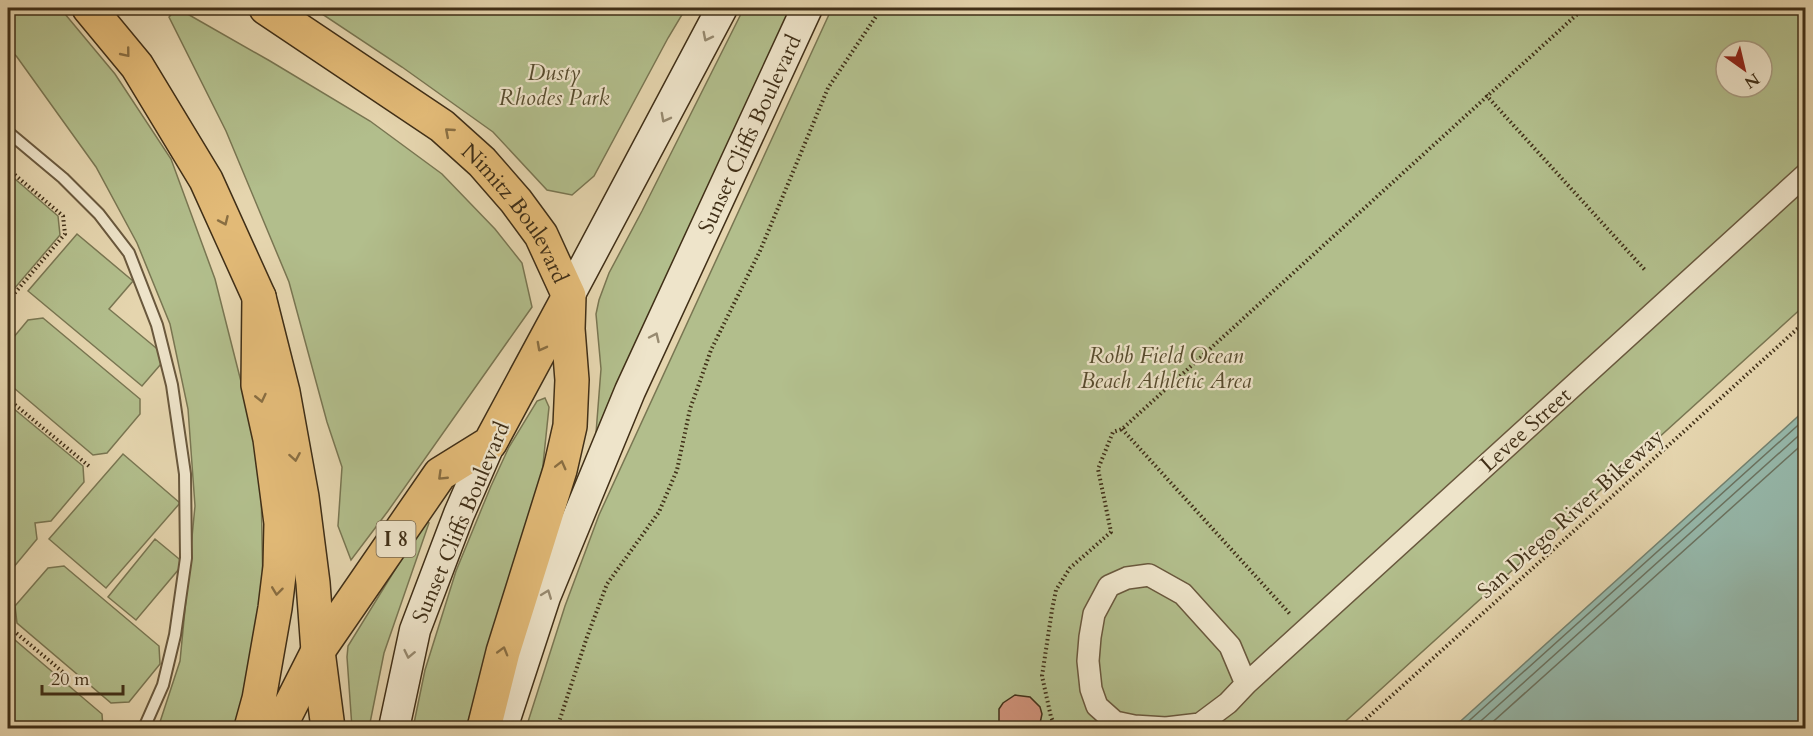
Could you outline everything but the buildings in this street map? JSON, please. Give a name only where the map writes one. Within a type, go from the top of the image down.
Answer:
[{"type":"main road","points":[[89,8],[137,66],[206,180],[258,297],[283,392],[302,497],[328,729]]},
{"type":"main road","name":"Nimitz Boulevard","points":[[266,8],[442,126],[482,162],[516,201],[541,235],[569,296],[568,329],[572,380],[570,426],[560,470],[503,652],[484,729]]},
{"type":"main road","name":"Sunset Cliffs Boulevard","points":[[394,729],[415,630],[459,514],[490,443],[722,8]]},
{"type":"main road","name":"Sunset Cliffs Boulevard","points":[[502,729],[545,597],[630,391],[807,8]]},
{"type":"main road","points":[[251,729],[259,699],[275,608],[280,567],[281,523],[270,440],[258,385],[258,297]]},
{"type":"main road","name":"I 8","points":[[279,729],[318,651],[440,474],[490,443]]},
{"type":"street","name":"Levee Street","points":[[1245,684],[1230,646],[1183,594],[1149,575],[1127,578],[1109,586],[1094,614],[1090,637],[1088,661],[1091,689],[1097,706],[1115,722],[1134,726],[1166,728],[1200,723],[1228,703],[1245,684],[1806,174]]},
{"type":"lane","points":[[8,132],[63,178],[99,214],[129,253],[158,325],[172,385],[185,474],[186,558],[175,635],[163,685],[144,729]]},
{"type":"path","points":[[557,729],[586,637],[607,584],[659,512],[677,470],[690,409],[711,350],[760,251],[828,88],[880,8]]},
{"type":"path","points":[[1056,728],[1051,717],[1042,676],[1054,600],[1056,590],[1070,568],[1111,532],[1098,469],[1113,432],[1122,429],[1584,8]]},
{"type":"path","points":[[1486,95],[1645,270]]},
{"type":"path","points":[[8,169],[63,216],[65,234],[8,301]]},
{"type":"path","name":"San Diego River Bikeway","points":[[1356,729],[1806,321]]},
{"type":"path","points":[[8,399],[90,467]]},
{"type":"path","points":[[1122,429],[1305,630]]},
{"type":"path","points":[[8,632],[15,632],[70,678]]},
{"type":"green space","points":[[8,8],[60,8],[115,74],[171,159],[215,279],[252,425],[261,485],[263,591],[248,681],[234,728],[158,728],[180,661],[195,506],[188,409],[170,324],[137,243],[96,167],[8,47]]},
{"type":"green space","points":[[177,8],[370,121],[442,174],[495,229],[522,263],[532,307],[351,560],[338,526],[342,467],[327,422],[289,282],[226,131],[169,17]]},
{"type":"green space","name":"Dusty Rhodes Park","points":[[313,8],[686,8],[594,176],[572,195],[547,190],[493,132],[402,67]]},
{"type":"green space","points":[[744,8],[792,8],[596,433],[601,369],[596,314],[599,300],[609,273]]},
{"type":"green space","name":"Robb Field Ocean Beach Athletic Area","points":[[832,8],[1805,8],[1805,305],[1338,728],[526,728],[565,606],[599,515]]},
{"type":"green space","points":[[8,173],[58,216],[60,235],[8,296]]},
{"type":"green space","points":[[77,234],[133,281],[109,309],[167,357],[142,386],[28,291]]},
{"type":"green space","points":[[43,318],[140,399],[140,414],[107,453],[93,455],[8,383],[8,344],[28,320]]},
{"type":"green space","points":[[545,398],[549,407],[542,474],[466,728],[413,728],[425,670],[456,571],[509,447],[537,401]]},
{"type":"green space","points":[[8,404],[83,466],[84,482],[51,521],[35,523],[37,539],[8,574]]},
{"type":"green space","points":[[123,454],[180,503],[106,588],[49,539]]},
{"type":"green space","points":[[425,521],[429,523],[384,653],[369,728],[352,728],[348,646]]},
{"type":"green space","points":[[155,539],[184,563],[136,620],[108,597]]},
{"type":"green space","points":[[64,566],[159,646],[160,664],[129,702],[111,703],[17,623],[15,606],[48,568]]},
{"type":"green space","points":[[8,635],[102,714],[103,728],[8,728]]},
{"type":"water","points":[[1805,410],[1805,728],[1453,728]]}]
